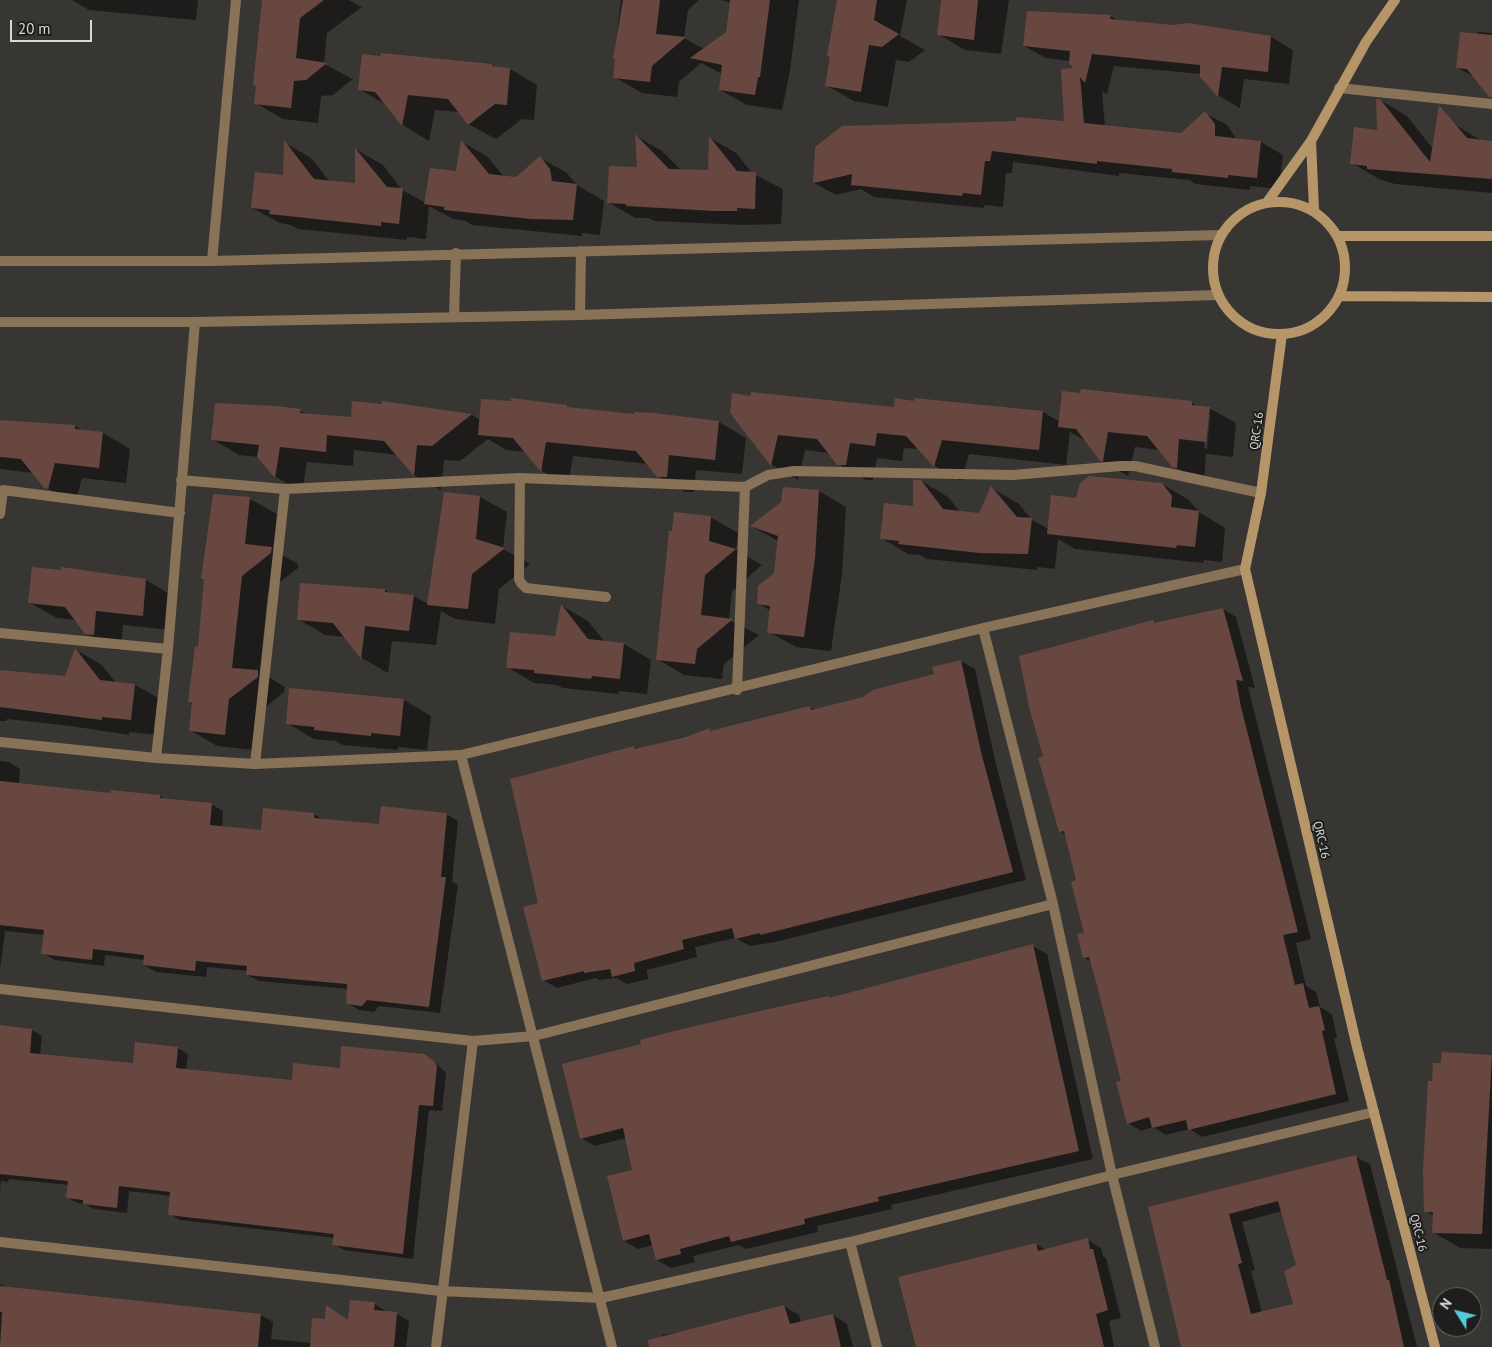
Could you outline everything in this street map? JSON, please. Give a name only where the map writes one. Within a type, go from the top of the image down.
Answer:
[{"type":"street","points":[[212,261],[236,0]]},
{"type":"street","points":[[1268,201],[1311,142],[1339,88],[1395,0]]},
{"type":"street","points":[[1339,88],[1492,104]]},
{"type":"street","points":[[1311,142],[1314,210]]},
{"type":"street","points":[[1268,201],[1292,202],[1314,210],[1338,236],[1346,266],[1339,296],[1323,318],[1300,331],[1282,334],[1253,330],[1232,316],[1217,295],[1212,265],[1220,235],[1241,213],[1268,201]]},
{"type":"street","points":[[0,261],[212,261],[1220,235]]},
{"type":"street","points":[[1338,236],[1492,236]]},
{"type":"street","points":[[580,314],[581,251]]},
{"type":"street","points":[[454,317],[456,254]]},
{"type":"street","points":[[0,322],[196,322],[454,317],[1217,295]]},
{"type":"street","points":[[1339,296],[1492,297]]},
{"type":"street","points":[[156,758],[168,650],[180,513],[181,480],[196,322]]},
{"type":"street","name":"QRC-16","points":[[1282,334],[1261,493],[1245,569],[1357,1046],[1434,1347]]},
{"type":"street","points":[[181,480],[285,489],[520,478],[745,487],[768,475],[794,471],[1013,475],[1135,466],[1261,493]]},
{"type":"street","points":[[520,478],[519,579],[521,583],[526,588],[606,597]]},
{"type":"street","points":[[737,690],[745,487]]},
{"type":"street","points":[[256,764],[285,489]]},
{"type":"street","points":[[0,514],[1,490],[180,513]]},
{"type":"street","points":[[0,742],[156,758],[256,764],[461,755],[737,690],[983,628],[1245,569]]},
{"type":"street","points":[[983,628],[1054,904],[1112,1175],[1156,1347]]},
{"type":"street","points":[[0,633],[168,650]]},
{"type":"street","points":[[461,755],[612,1347]]},
{"type":"street","points":[[0,989],[473,1041],[534,1036],[1054,904]]},
{"type":"street","points":[[436,1347],[473,1041]]},
{"type":"street","points":[[0,1242],[442,1291],[601,1298],[850,1242],[1112,1175],[1374,1112]]},
{"type":"street","points":[[850,1242],[877,1347]]},
{"type":"building","points":[[262,0],[324,0],[300,18],[296,58],[327,63],[306,80],[294,81],[291,108],[254,104],[256,86],[253,85]]},
{"type":"building","points":[[623,0],[660,0],[656,34],[686,37],[652,66],[650,82],[613,78],[615,59],[613,59]]},
{"type":"building","points":[[730,0],[770,0],[760,77],[758,77],[755,95],[719,90],[722,65],[690,58],[726,32]]},
{"type":"building","points":[[837,0],[877,0],[874,20],[899,34],[882,47],[869,45],[861,92],[825,86],[830,57],[827,56]]},
{"type":"building","points":[[941,0],[978,0],[974,40],[937,35]]},
{"type":"building","points":[[1027,11],[1111,15],[1110,19],[1173,25],[1188,23],[1271,36],[1268,72],[1222,67],[1218,97],[1200,77],[1200,65],[1092,54],[1085,83],[1080,77],[1084,123],[1181,133],[1205,111],[1215,124],[1215,136],[1261,141],[1257,178],[1228,175],[1228,178],[1172,172],[1172,169],[1097,161],[1097,164],[992,151],[990,161],[985,161],[981,195],[963,193],[962,196],[851,185],[852,174],[813,183],[815,147],[842,126],[1016,121],[1016,117],[1064,121],[1061,69],[1073,68],[1069,63],[1070,51],[1023,46]]},
{"type":"building","points":[[1460,32],[1492,35],[1492,97],[1489,97],[1467,69],[1456,68]]},
{"type":"building","points":[[381,53],[492,64],[492,66],[510,68],[507,105],[495,104],[468,125],[448,99],[408,95],[402,126],[375,92],[358,90],[362,54],[380,56]]},
{"type":"building","points":[[1376,99],[1380,99],[1430,162],[1439,105],[1467,138],[1492,141],[1492,179],[1367,169],[1367,166],[1350,164],[1354,127],[1377,130]]},
{"type":"building","points":[[635,134],[669,169],[708,170],[709,136],[737,171],[756,172],[755,209],[737,208],[737,211],[715,211],[626,206],[626,204],[607,203],[609,166],[637,167]]},
{"type":"building","points":[[284,140],[314,179],[355,183],[355,148],[387,187],[403,188],[399,224],[381,222],[381,226],[269,214],[270,210],[251,208],[255,172],[283,175]]},
{"type":"building","points":[[461,140],[489,174],[516,177],[540,156],[550,169],[552,181],[577,184],[573,220],[531,219],[444,210],[444,207],[424,204],[430,168],[456,171]]},
{"type":"building","points":[[1081,389],[1192,401],[1192,405],[1210,407],[1206,442],[1179,439],[1177,468],[1172,467],[1147,436],[1108,432],[1103,461],[1100,461],[1076,429],[1058,427],[1062,391],[1080,393]]},
{"type":"building","points":[[751,392],[894,407],[895,398],[914,401],[914,398],[1043,411],[1039,450],[942,440],[934,467],[906,436],[877,433],[875,446],[850,443],[846,465],[837,465],[817,439],[778,435],[771,466],[730,413],[732,393],[750,396]]},
{"type":"building","points":[[511,398],[567,405],[567,407],[634,414],[634,412],[654,413],[719,421],[715,460],[669,455],[667,477],[657,477],[636,451],[546,442],[541,472],[513,438],[478,435],[481,399],[511,401]]},
{"type":"building","points":[[352,401],[382,404],[382,401],[472,414],[432,446],[417,445],[414,476],[384,441],[327,435],[326,452],[280,447],[275,478],[257,457],[259,445],[211,440],[215,403],[276,406],[301,409],[300,413],[351,417]]},
{"type":"building","points":[[0,420],[75,425],[75,429],[103,432],[99,468],[55,463],[48,489],[44,488],[21,459],[0,457]]},
{"type":"building","points":[[1089,476],[1162,483],[1172,496],[1171,507],[1199,511],[1195,547],[1177,545],[1176,548],[1047,534],[1051,495],[1076,498],[1080,483]]},
{"type":"building","points":[[913,480],[921,480],[943,509],[979,513],[991,486],[1017,517],[1032,518],[1028,554],[979,553],[898,544],[899,541],[880,539],[884,503],[913,506]]},
{"type":"building","points":[[783,487],[819,490],[815,558],[804,637],[767,633],[770,606],[757,604],[758,586],[774,573],[778,536],[750,526],[781,502]]},
{"type":"building","points":[[444,492],[480,496],[476,539],[505,548],[472,574],[468,609],[427,605]]},
{"type":"building","points":[[213,494],[250,497],[245,544],[272,547],[271,553],[242,576],[232,668],[258,670],[258,677],[229,699],[225,735],[189,731],[192,702],[188,702],[195,646],[198,647],[204,579],[201,579]]},
{"type":"building","points":[[674,512],[711,516],[709,541],[736,549],[705,575],[701,615],[733,619],[697,649],[695,664],[656,660],[669,531],[672,531]]},
{"type":"building","points":[[32,567],[61,570],[61,567],[146,579],[143,616],[96,611],[94,635],[85,634],[65,607],[28,603]]},
{"type":"building","points":[[300,583],[385,589],[385,592],[414,595],[409,631],[365,626],[361,659],[333,623],[297,620]]},
{"type":"building","points":[[561,604],[588,639],[624,643],[620,679],[592,676],[591,679],[534,673],[534,670],[506,668],[510,632],[555,636]]},
{"type":"building","points":[[1223,608],[1243,681],[1236,680],[1241,707],[1298,932],[1283,935],[1295,985],[1303,983],[1309,1008],[1319,1006],[1325,1030],[1322,1031],[1336,1094],[1188,1130],[1186,1120],[1152,1128],[1149,1117],[1127,1124],[1116,1082],[1121,1081],[1096,982],[1089,957],[1083,958],[1077,934],[1084,933],[1071,882],[1076,880],[1064,831],[1059,832],[1038,758],[1043,756],[1029,707],[1019,656],[1153,620],[1154,623]]},
{"type":"building","points":[[75,648],[100,680],[135,684],[131,720],[102,717],[102,720],[0,707],[0,670],[65,676]]},
{"type":"building","points":[[961,660],[981,752],[1013,872],[760,935],[760,933],[735,939],[732,928],[682,940],[684,949],[634,963],[635,971],[612,977],[610,969],[584,973],[584,971],[542,981],[523,907],[538,903],[510,779],[634,746],[635,749],[685,737],[710,728],[710,731],[810,706],[811,710],[863,697],[873,690],[934,674],[932,667]]},
{"type":"building","points":[[289,688],[404,699],[400,736],[371,733],[371,736],[314,730],[314,727],[286,724]]},
{"type":"building","points":[[0,781],[111,793],[111,790],[160,795],[160,798],[212,803],[210,825],[261,830],[263,808],[314,813],[314,818],[379,824],[381,806],[447,813],[441,877],[446,877],[429,1007],[367,1000],[362,1006],[346,1004],[347,984],[246,975],[247,966],[196,961],[195,971],[143,965],[144,955],[93,949],[92,960],[41,954],[44,930],[0,925]]},
{"type":"building","points":[[1033,944],[1079,1151],[878,1197],[879,1201],[804,1219],[805,1224],[731,1242],[729,1236],[680,1249],[681,1254],[656,1260],[649,1234],[623,1241],[607,1176],[632,1170],[623,1128],[580,1139],[562,1064],[641,1044],[640,1040],[678,1030],[829,996],[829,998]]},
{"type":"building","points":[[0,1025],[32,1029],[30,1053],[133,1063],[135,1042],[178,1047],[176,1068],[292,1080],[293,1063],[340,1068],[341,1046],[424,1054],[434,1061],[437,1066],[433,1106],[419,1105],[403,1254],[332,1245],[334,1234],[168,1215],[170,1192],[119,1186],[117,1208],[83,1204],[83,1200],[66,1198],[68,1181],[0,1174]]},
{"type":"building","points":[[1442,1052],[1492,1055],[1482,1234],[1432,1233],[1433,1212],[1424,1212],[1423,1170],[1428,1081],[1432,1081],[1433,1063],[1441,1063]]},
{"type":"building","points":[[1356,1155],[1387,1280],[1389,1280],[1404,1347],[1181,1347],[1148,1207]],"holes":[[[1278,1201],[1296,1265],[1284,1271],[1293,1304],[1251,1314],[1238,1264],[1242,1263],[1229,1214]]]},
{"type":"building","points":[[1088,1238],[1090,1249],[1093,1249],[1108,1310],[1096,1314],[1104,1347],[916,1347],[898,1277],[1036,1243],[1038,1251]]},
{"type":"building","points":[[0,1286],[261,1314],[258,1347],[0,1347],[2,1312],[0,1312]]},
{"type":"building","points":[[350,1300],[375,1302],[374,1310],[397,1312],[394,1347],[310,1347],[312,1318],[325,1319],[326,1305],[348,1320]]},
{"type":"building","points":[[784,1305],[790,1324],[833,1314],[841,1347],[649,1347],[648,1340]]}]
